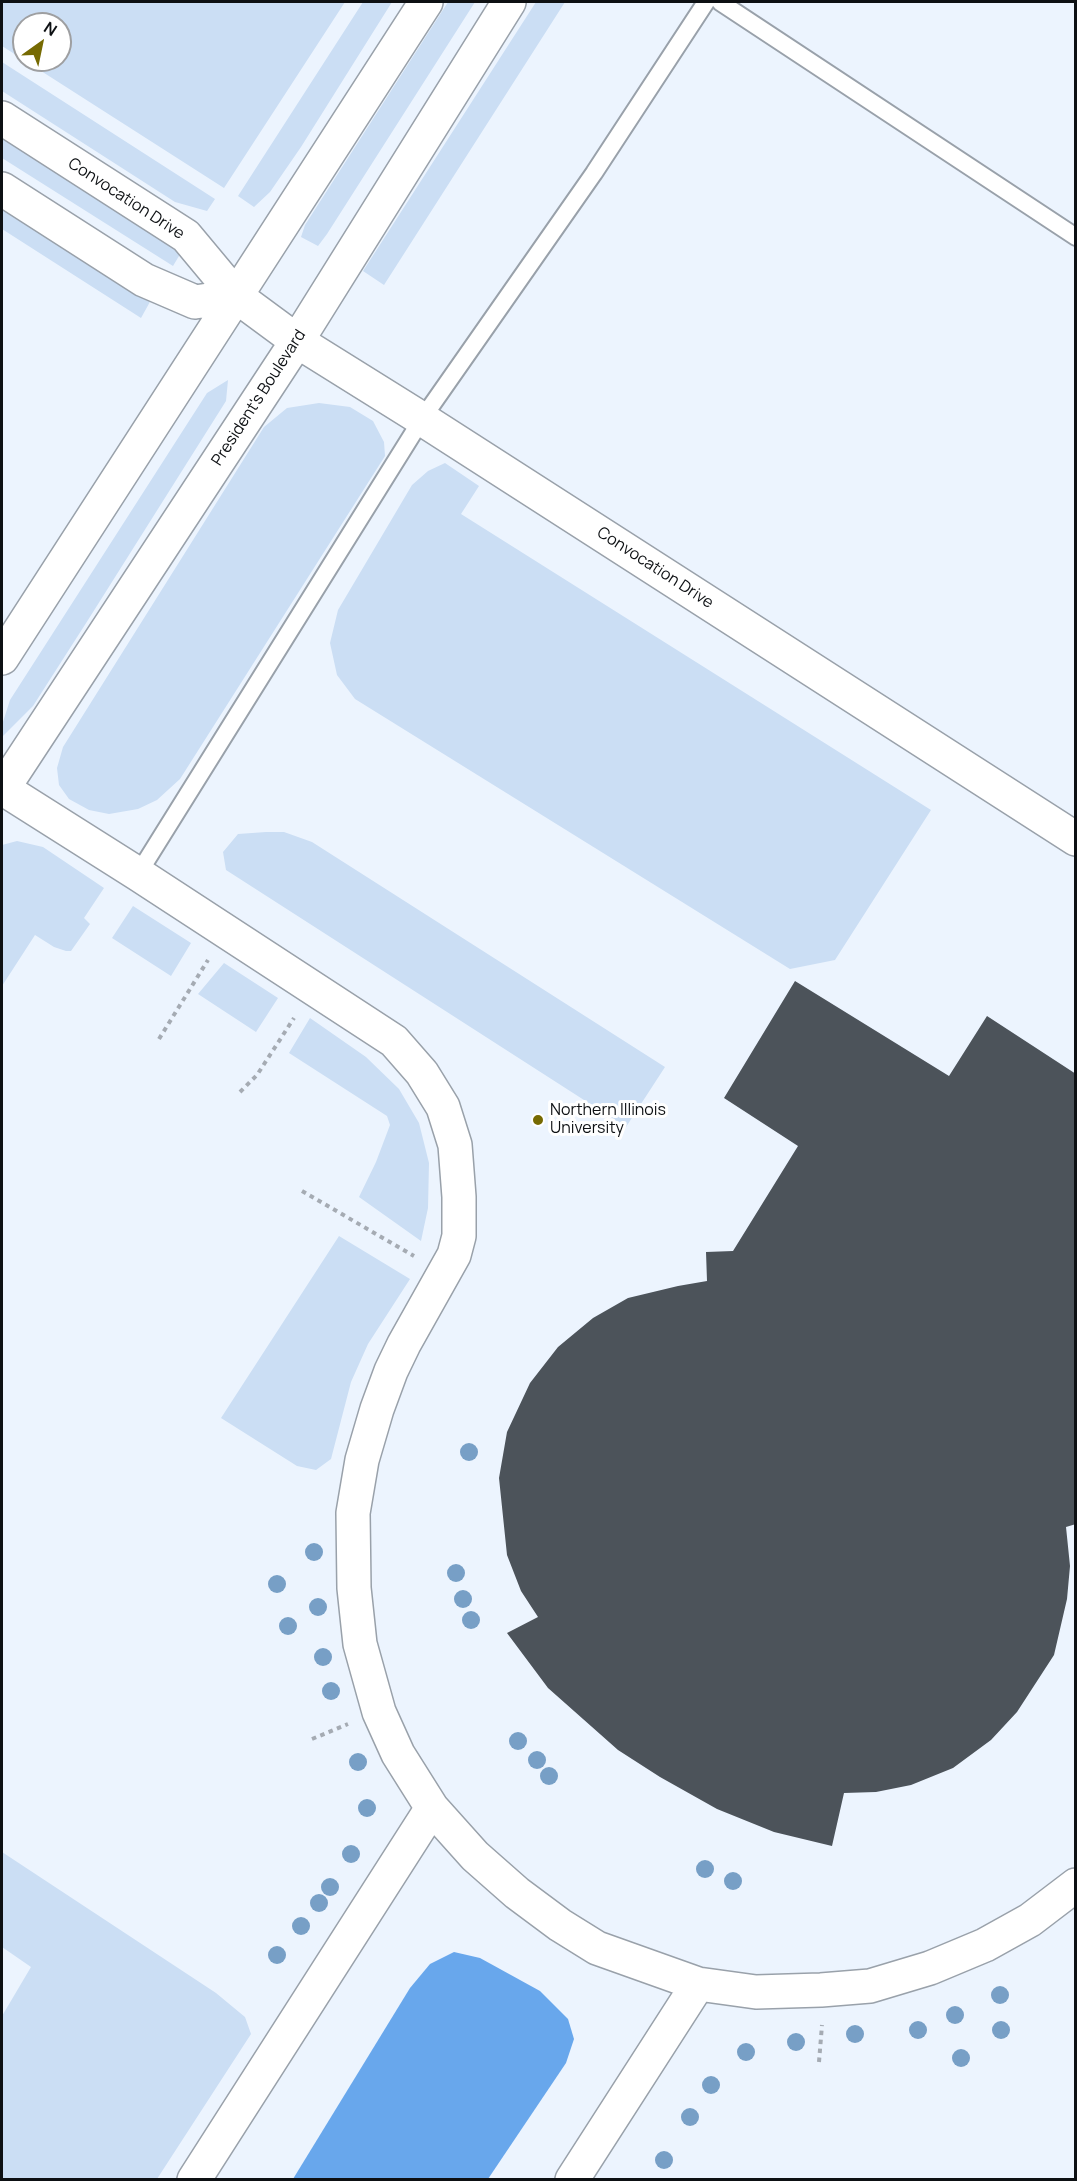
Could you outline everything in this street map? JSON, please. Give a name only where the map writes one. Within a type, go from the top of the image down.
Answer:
[{"type":"street","points":[[2,658],[426,2]]},
{"type":"street","name":"President's Boulevard","points":[[2,789],[297,341],[509,2]]},
{"type":"street","name":"Convocation Drive","points":[[2,118],[186,236],[236,296],[297,341],[1076,839]]},
{"type":"street","points":[[2,189],[144,280],[195,302],[236,296]]},
{"type":"street","points":[[2,789],[138,874],[394,1041],[422,1073],[443,1107],[455,1144],[459,1236],[454,1255],[391,1371],[377,1409],[362,1460],[353,1513],[354,1588],[360,1644],[379,1712],[398,1754],[432,1808],[475,1856],[517,1893],[560,1925],[597,1948],[698,1984],[756,1992],[870,1986],[930,1968],[985,1944],[1030,1920],[1076,1885]]},
{"type":"street","points":[[194,2180],[432,1808]]},
{"type":"street","points":[[572,2180],[698,1984]]},
{"type":"lane","points":[[138,874],[422,419],[594,173],[706,2]]},
{"type":"lane","points":[[720,2],[1076,237]]},
{"type":"path","points":[[159,1039],[208,960]]},
{"type":"path","points":[[240,1092],[257,1075],[298,1012]]},
{"type":"path","points":[[302,1191],[415,1256]]},
{"type":"path","points":[[312,1739],[354,1722]]},
{"type":"path","points":[[819,2062],[822,2022]]},
{"type":"shaded area","points":[[2,2],[345,2],[224,188],[43,72],[72,72],[72,12],[12,12],[12,52],[2,46]]},
{"type":"shaded area","points":[[363,2],[392,2],[301,147],[270,192],[254,207],[238,196]]},
{"type":"shaded area","points":[[448,2],[475,2],[327,234],[318,246],[301,237],[305,225]]},
{"type":"shaded area","points":[[536,2],[565,2],[384,285],[363,271]]},
{"type":"shaded area","points":[[2,62],[12,68],[12,72],[18,72],[215,199],[207,211],[175,202],[2,91]]},
{"type":"shaded area","points":[[2,134],[182,251],[173,266],[2,158]]},
{"type":"shaded area","points":[[2,201],[151,300],[141,318],[2,229]]},
{"type":"shaded area","points":[[228,380],[226,401],[88,620],[33,706],[2,737],[2,725],[10,700],[207,393]]},
{"type":"shaded area","points":[[319,403],[350,407],[373,421],[384,442],[385,456],[180,779],[157,800],[138,809],[109,814],[89,810],[69,799],[59,785],[57,768],[63,747],[264,427],[287,408]]},
{"type":"shaded area","points":[[445,463],[479,486],[461,514],[931,810],[835,960],[790,969],[355,699],[337,675],[330,643],[338,610],[412,485],[428,471]]},
{"type":"shaded area","points":[[284,832],[312,842],[665,1067],[626,1127],[226,870],[223,852],[238,834]]},
{"type":"shaded area","points":[[17,841],[43,847],[104,888],[84,918],[90,924],[71,951],[54,947],[35,935],[2,986],[2,845]]},
{"type":"shaded area","points":[[133,906],[191,943],[171,976],[112,938]]},
{"type":"shaded area","points":[[224,963],[278,998],[256,1032],[198,994]]},
{"type":"shaded area","points":[[310,1018],[366,1057],[399,1089],[419,1123],[429,1163],[428,1208],[421,1241],[359,1197],[390,1125],[387,1116],[289,1053]]},
{"type":"shaded area","points":[[339,1236],[410,1279],[368,1344],[351,1382],[331,1459],[316,1470],[297,1466],[221,1418]]},
{"type":"shaded area","points":[[2,1852],[216,1993],[245,2017],[251,2034],[157,2179],[2,2179],[2,2016],[31,1967],[2,1947]]},
{"type":"water","points":[[454,1952],[480,1958],[540,1991],[568,2019],[574,2039],[566,2063],[488,2179],[293,2179],[410,1988],[430,1964]]},
{"type":"building","points":[[795,981],[949,1076],[987,1016],[1076,1074],[1076,1524],[1066,1527],[1070,1566],[1067,1599],[1054,1655],[1017,1712],[991,1740],[953,1768],[911,1785],[876,1792],[844,1793],[832,1846],[774,1832],[717,1809],[618,1750],[548,1688],[507,1633],[538,1617],[521,1591],[507,1555],[499,1478],[507,1432],[530,1383],[558,1347],[593,1318],[628,1298],[707,1281],[706,1252],[733,1251],[798,1146],[724,1098]]},
{"type":"place","name":"Northern Illinois University","points":[[538,1120]]}]
